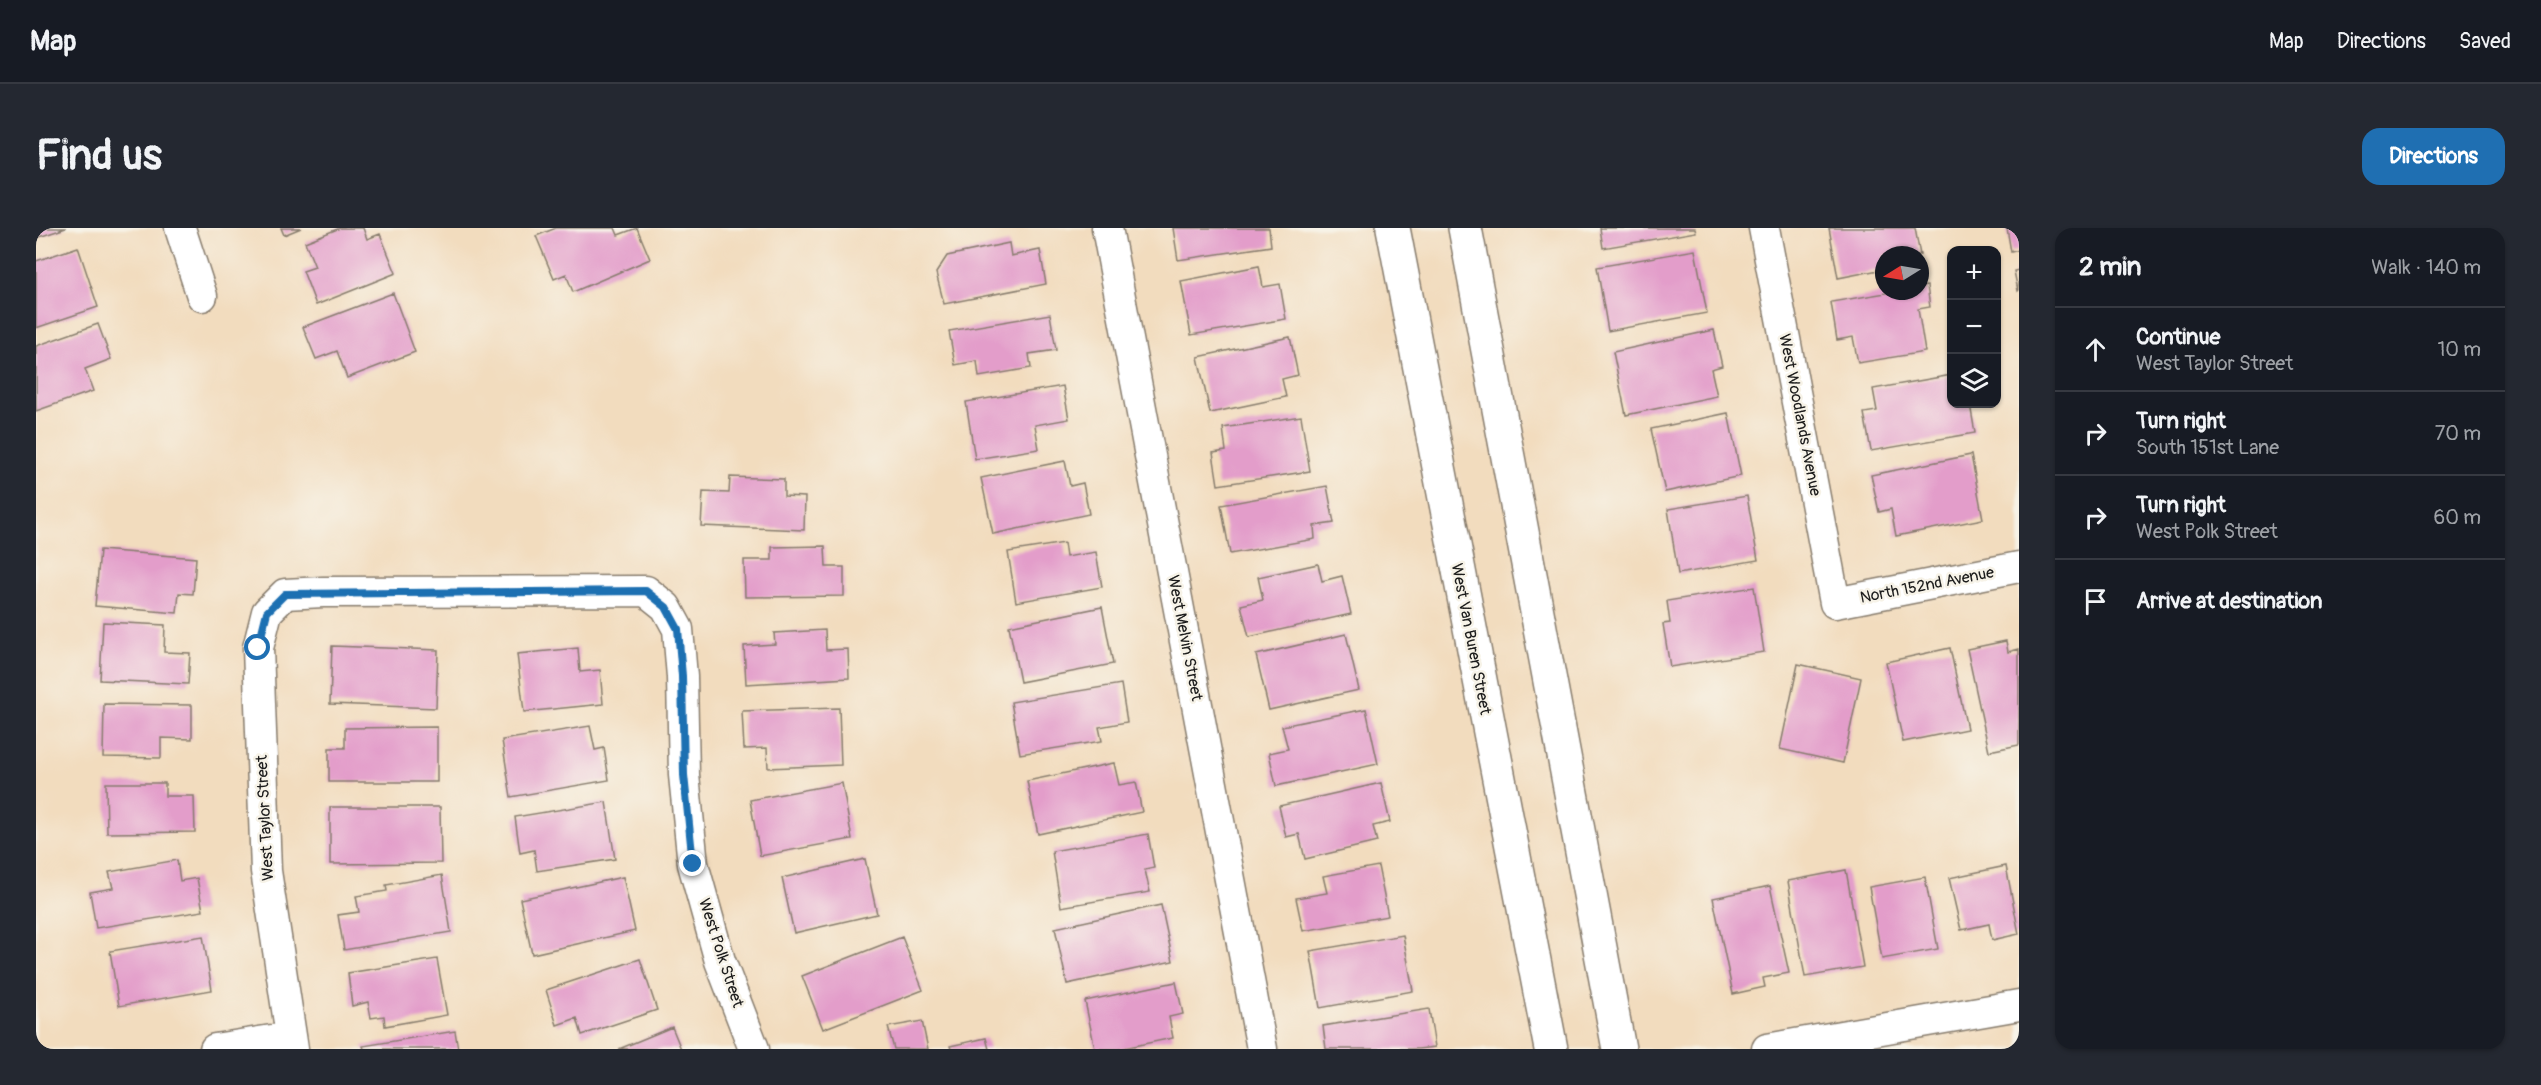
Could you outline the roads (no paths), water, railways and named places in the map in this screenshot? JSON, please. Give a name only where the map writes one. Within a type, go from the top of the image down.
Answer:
[{"type":"main road","name":"West Van Buren Street","points":[[1393,228],[1551,1049]]},
{"type":"main road","points":[[1465,228],[1619,1049]]},
{"type":"street","points":[[180,228],[202,296]]},
{"type":"street","name":"West Melvin Street","points":[[1107,228],[1262,1049]]},
{"type":"street","name":"West Woodlands Avenue","points":[[1764,228],[1835,603]]},
{"type":"street","name":"North 152nd Avenue","points":[[1835,603],[2019,567]]},
{"type":"street","name":"West Polk Street","points":[[285,594],[646,591],[666,607],[678,629],[682,676],[684,775],[693,864],[720,961],[754,1049]]},
{"type":"street","name":"West Taylor Street","points":[[285,594],[267,612],[258,648],[266,871],[292,1043]]},
{"type":"street","points":[[1767,1049],[2019,1005]]},
{"type":"street","points":[[215,1049],[292,1043]]}]
